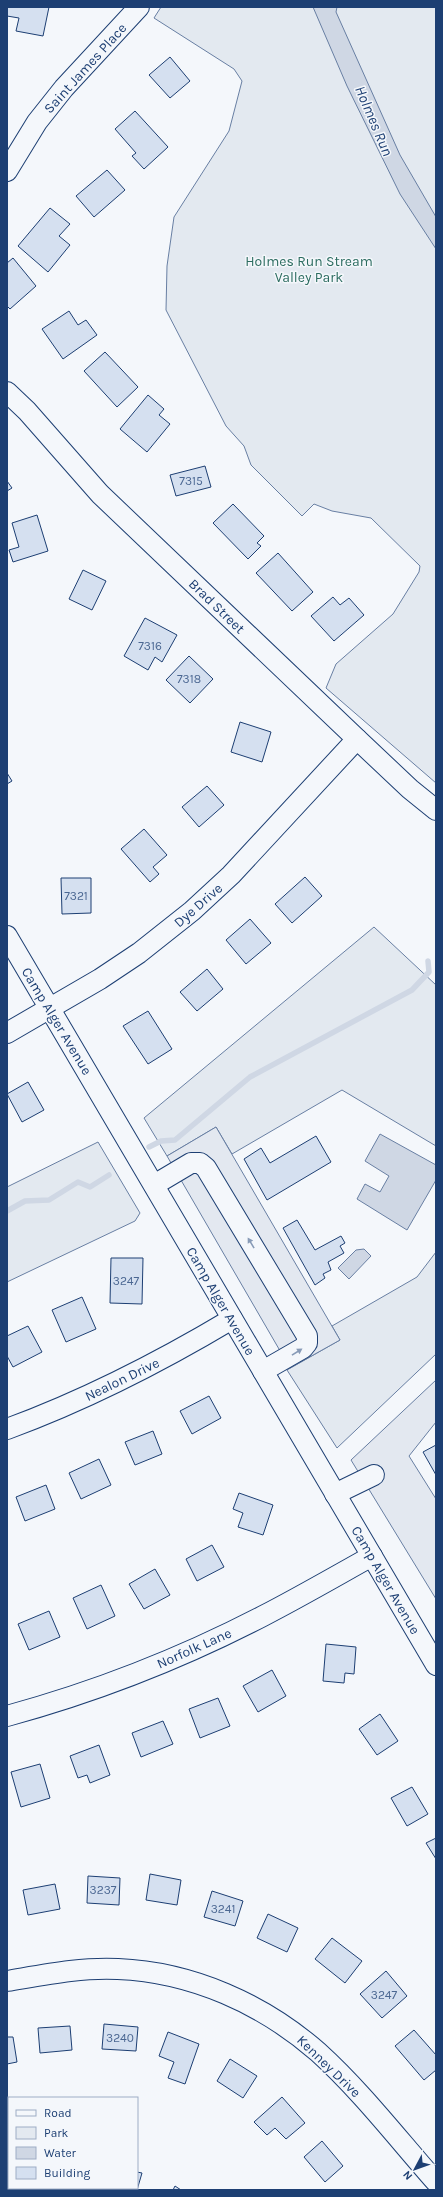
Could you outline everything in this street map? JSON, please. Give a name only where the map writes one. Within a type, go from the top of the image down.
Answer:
[{"type":"street","name":"Saint James Place","points":[[7,171],[37,122],[64,88],[139,7]]},
{"type":"street","name":"Brad Street","points":[[7,392],[27,411],[100,494],[410,789],[436,810]]},
{"type":"street","name":"Dye Drive","points":[[7,1033],[140,953],[192,911],[231,875],[357,739]]},
{"type":"street","name":"Camp Alger Avenue","points":[[7,936],[436,1665]]},
{"type":"street","points":[[154,1185],[191,1163],[200,1163],[206,1168],[307,1336],[307,1342],[303,1348],[263,1371]]},
{"type":"street","name":"Nealon Drive","points":[[7,1429],[47,1414],[115,1384],[173,1354],[232,1319]]},
{"type":"street","points":[[335,1494],[374,1475]]},
{"type":"street","name":"Norfolk Lane","points":[[7,1716],[43,1706],[116,1681],[191,1651],[263,1616],[372,1556]]},
{"type":"street","name":"Kenney Drive","points":[[7,1981],[65,1972],[116,1969],[149,1971],[183,1979],[222,1992],[260,2011],[288,2028],[318,2052],[436,2182]]},
{"type":"green space","name":"Holmes Run Stream Valley Park","points":[[161,7],[436,7],[436,783],[326,688],[336,664],[393,614],[419,572],[420,566],[371,518],[332,511],[314,504],[302,516],[251,465],[244,446],[226,426],[166,310],[167,266],[174,217],[229,131],[242,81],[234,69],[154,18]]},
{"type":"green space","points":[[374,927],[436,985],[436,1146],[342,1090],[232,1154],[216,1127],[167,1156],[144,1118]]},
{"type":"green space","points":[[98,1142],[140,1213],[135,1221],[7,1282],[7,1187]]},
{"type":"green space","points":[[436,1252],[436,1354],[337,1448],[287,1370],[340,1340],[332,1326],[417,1277]]},
{"type":"shaded area","points":[[216,1127],[340,1340],[290,1368],[167,1156]]},
{"type":"shaded area","points":[[436,1380],[436,1422],[409,1456],[436,1499],[436,1599],[351,1460]]},
{"type":"water","name":"Holmes Run","points":[[313,7],[337,7],[336,12],[400,155],[436,217],[436,249],[400,194],[347,86]]},
{"type":"water","points":[[380,1134],[436,1165],[436,1180],[407,1230],[357,1199],[365,1184],[380,1192],[389,1176],[365,1161]]},
{"type":"water","points":[[364,1249],[371,1256],[349,1279],[338,1268],[356,1250]]},
{"type":"building","points":[[7,7],[49,7],[43,36],[16,31],[19,18],[7,16]]},
{"type":"building","points":[[170,57],[190,81],[170,98],[149,75]]},
{"type":"building","points":[[135,111],[168,147],[144,169],[132,156],[136,153],[115,129]]},
{"type":"building","points":[[107,170],[125,190],[94,217],[76,196]]},
{"type":"building","points":[[50,208],[70,224],[59,236],[70,245],[48,272],[18,246]]},
{"type":"building","points":[[13,258],[36,286],[10,309],[7,306],[7,263]]},
{"type":"building","points":[[69,311],[78,325],[86,320],[97,335],[63,359],[42,329]]},
{"type":"building","points":[[105,352],[138,387],[117,407],[84,371]]},
{"type":"building","points":[[148,395],[164,409],[159,415],[170,424],[147,452],[120,429]]},
{"type":"building","points":[[205,466],[211,487],[176,496],[170,475]]},
{"type":"building","points":[[7,481],[12,488],[7,491]]},
{"type":"building","points":[[233,504],[264,536],[257,543],[261,546],[248,559],[213,523]]},
{"type":"building","points":[[37,515],[48,551],[13,562],[9,550],[19,547],[12,523]]},
{"type":"building","points":[[278,553],[313,592],[292,611],[256,573]]},
{"type":"building","points":[[83,570],[106,581],[92,610],[69,599]]},
{"type":"building","points":[[333,597],[340,605],[349,598],[364,615],[334,641],[311,616]]},
{"type":"building","points":[[145,618],[177,635],[162,662],[155,657],[148,670],[124,656]]},
{"type":"building","points":[[189,656],[213,679],[190,703],[166,680]]},
{"type":"building","points":[[240,722],[271,732],[262,762],[231,752]]},
{"type":"building","points":[[7,773],[12,781],[7,784]]},
{"type":"building","points":[[207,786],[224,805],[199,827],[182,807]]},
{"type":"building","points":[[144,829],[167,855],[153,867],[159,874],[150,882],[121,849]]},
{"type":"building","points":[[305,877],[322,896],[292,923],[275,904]]},
{"type":"building","points":[[61,878],[91,878],[91,913],[62,914]]},
{"type":"building","points":[[250,919],[271,943],[246,964],[226,940]]},
{"type":"building","points":[[207,969],[223,989],[197,1011],[180,992]]},
{"type":"building","points":[[148,1011],[172,1049],[148,1064],[123,1026]]},
{"type":"building","points":[[28,1082],[44,1110],[22,1122],[7,1094]]},
{"type":"building","points":[[316,1136],[331,1162],[267,1200],[244,1159],[261,1148],[270,1163]]},
{"type":"building","points":[[297,1220],[315,1250],[341,1236],[345,1243],[340,1246],[344,1253],[328,1262],[331,1270],[323,1274],[325,1278],[315,1285],[283,1228]]},
{"type":"building","points":[[111,1258],[143,1258],[142,1304],[110,1303]]},
{"type":"building","points":[[82,1297],[96,1329],[66,1342],[52,1310]]},
{"type":"building","points":[[28,1326],[42,1352],[13,1367],[7,1356],[7,1336]]},
{"type":"building","points":[[209,1396],[221,1418],[192,1434],[180,1411]]},
{"type":"building","points":[[153,1431],[162,1454],[135,1465],[125,1442]]},
{"type":"building","points":[[436,1445],[436,1475],[423,1452]]},
{"type":"building","points":[[99,1459],[111,1485],[81,1499],[69,1473]]},
{"type":"building","points":[[46,1485],[55,1509],[25,1521],[16,1497]]},
{"type":"building","points":[[239,1493],[273,1505],[263,1535],[238,1527],[243,1513],[233,1509]]},
{"type":"building","points":[[212,1545],[224,1567],[197,1581],[186,1559]]},
{"type":"building","points":[[155,1569],[170,1595],[144,1609],[129,1584]]},
{"type":"building","points":[[101,1585],[115,1616],[87,1629],[73,1598]]},
{"type":"building","points":[[49,1611],[60,1637],[29,1650],[18,1624]]},
{"type":"building","points":[[326,1644],[356,1647],[354,1674],[345,1673],[344,1683],[323,1681]]},
{"type":"building","points":[[272,1670],[286,1696],[258,1712],[243,1686]]},
{"type":"building","points":[[218,1698],[230,1726],[200,1738],[189,1709]]},
{"type":"building","points":[[380,1714],[398,1741],[377,1755],[359,1729]]},
{"type":"building","points":[[163,1721],[173,1744],[141,1757],[132,1733]]},
{"type":"building","points":[[99,1745],[110,1775],[90,1783],[87,1775],[78,1778],[70,1756]]},
{"type":"building","points":[[40,1764],[50,1798],[21,1807],[11,1772]]},
{"type":"building","points":[[412,1787],[428,1814],[407,1826],[391,1798]]},
{"type":"building","points":[[436,1838],[436,1859],[426,1843]]},
{"type":"building","points":[[150,1874],[181,1880],[177,1905],[146,1900]]},
{"type":"building","points":[[88,1876],[120,1878],[119,1905],[87,1903]]},
{"type":"building","points":[[55,1884],[60,1909],[28,1915],[23,1890]]},
{"type":"building","points":[[212,1891],[243,1901],[235,1926],[204,1917]]},
{"type":"building","points":[[268,1914],[298,1928],[287,1952],[257,1938]]},
{"type":"building","points":[[332,1938],[362,1961],[345,1983],[315,1959]]},
{"type":"building","points":[[386,1971],[407,1996],[382,2018],[360,1994]]},
{"type":"building","points":[[104,2024],[138,2027],[136,2051],[102,2049]]},
{"type":"building","points":[[70,2026],[72,2050],[40,2053],[38,2028]]},
{"type":"building","points":[[414,2030],[436,2055],[436,2070],[424,2080],[395,2046]]},
{"type":"building","points":[[168,2032],[199,2044],[185,2084],[168,2078],[174,2062],[159,2056]]},
{"type":"building","points":[[7,2037],[13,2037],[17,2062],[7,2064]]},
{"type":"building","points":[[230,2059],[257,2076],[243,2098],[217,2081]]},
{"type":"building","points":[[282,2097],[305,2123],[286,2139],[275,2128],[267,2135],[254,2122]]},
{"type":"building","points":[[322,2141],[343,2166],[325,2182],[304,2157]]},
{"type":"building","points":[[138,2172],[142,2173],[138,2187]]},
{"type":"building","points":[[7,2174],[8,2189],[19,2190],[7,2190]]},
{"type":"building","points":[[175,2186],[181,2190],[173,2190]]},
{"type":"building","points":[[45,2189],[78,2189],[78,2190]]},
{"type":"building","points":[[104,2189],[137,2189],[137,2190]]},
{"type":"waterway","points":[[149,1147],[161,1141],[175,1140],[250,1077],[412,990],[429,972],[428,961]]},
{"type":"waterway","points":[[7,1211],[25,1201],[49,1200],[78,1182],[90,1187],[109,1175]]}]
